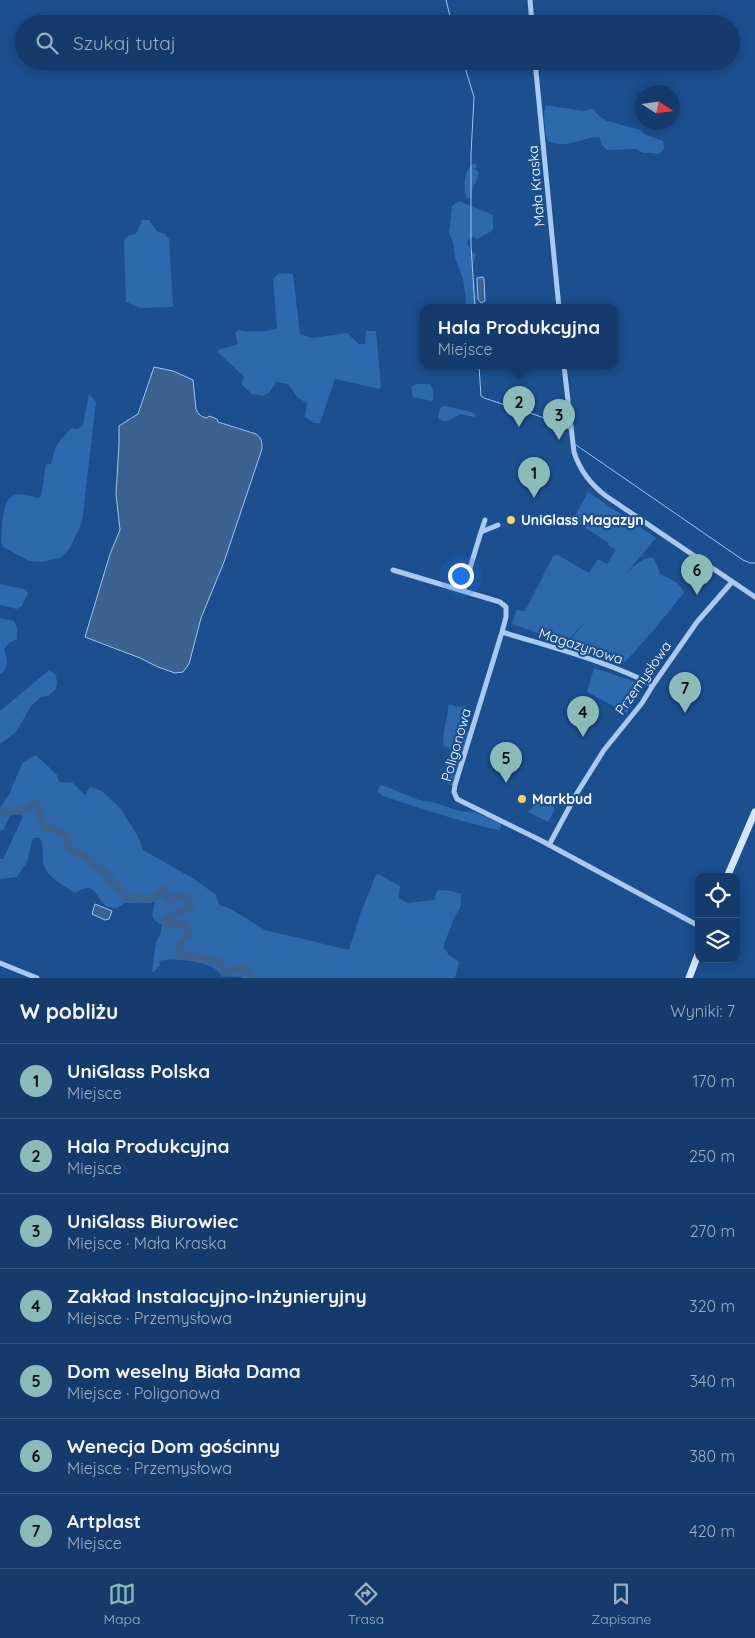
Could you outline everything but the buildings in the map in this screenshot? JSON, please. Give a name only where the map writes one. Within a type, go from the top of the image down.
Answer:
[{"type":"main road","points":[[729,873],[755,812]]},
{"type":"main road","points":[[689,978],[695,962]]},
{"type":"street","points":[[530,0],[531,15]]},
{"type":"street","name":"Mała Kraska","points":[[537,70],[559,304]]},
{"type":"street","points":[[564,369],[572,446],[578,465],[590,483],[606,496],[755,597]]},
{"type":"street","points":[[463,591],[485,520]]},
{"type":"street","points":[[481,532],[498,525]]},
{"type":"street","name":"Poligonowa","points":[[393,570],[503,604],[506,612],[502,632],[459,769],[454,792],[457,799],[549,844],[695,924]]},
{"type":"street","name":"Przemysłowa","points":[[549,844],[583,782],[604,750],[642,703],[703,615],[732,582]]},
{"type":"street","name":"Magazynowa","points":[[502,632],[599,663],[636,676],[653,685]]},
{"type":"street","points":[[0,962],[37,978]]},
{"type":"shaded area","points":[[546,105],[582,111],[593,109],[607,121],[635,128],[635,130],[641,130],[644,134],[663,141],[664,149],[657,154],[643,153],[637,149],[607,150],[601,144],[600,138],[594,137],[567,144],[553,143],[547,140],[544,118]]},
{"type":"shaded area","points":[[475,163],[477,166],[474,169],[479,172],[471,198],[467,198],[465,194],[466,173],[471,165]]},
{"type":"shaded area","points":[[459,201],[493,215],[493,229],[477,239],[474,237],[470,238],[467,243],[476,255],[472,268],[477,304],[465,304],[463,279],[455,258],[453,242],[449,233],[452,206]]},
{"type":"shaded area","points":[[142,220],[149,220],[157,231],[165,234],[169,239],[173,306],[140,308],[126,302],[124,240],[129,235],[136,234]]},
{"type":"shaded area","points":[[279,273],[293,274],[300,334],[312,338],[347,333],[359,344],[365,344],[366,331],[376,331],[381,387],[379,389],[335,379],[320,423],[314,423],[305,417],[307,403],[298,398],[288,384],[276,382],[270,392],[263,396],[252,394],[241,384],[244,377],[218,352],[238,344],[235,333],[238,330],[258,332],[277,328],[273,279]]},
{"type":"shaded area","points":[[483,277],[485,301],[481,303],[478,299],[477,278]]},
{"type":"shaded area","points":[[154,367],[173,371],[193,380],[196,409],[201,416],[207,418],[209,416],[217,419],[218,422],[256,434],[261,439],[262,444],[262,449],[224,562],[201,618],[189,664],[183,672],[175,673],[85,637],[110,554],[120,530],[116,494],[119,426],[138,414]]},
{"type":"shaded area","points":[[417,384],[430,384],[433,392],[432,401],[413,397],[411,387]]},
{"type":"shaded area","points":[[89,394],[96,402],[82,522],[70,548],[60,558],[42,562],[29,561],[3,547],[1,542],[6,505],[11,497],[17,495],[38,498],[41,496],[46,464],[51,464],[56,446],[71,428],[78,429],[83,425]]},
{"type":"shaded area","points":[[444,406],[476,414],[475,417],[460,414],[449,421],[443,421],[438,418],[440,408]]},
{"type":"shaded area","points":[[588,492],[656,538],[623,577],[641,561],[654,558],[660,574],[677,583],[684,593],[626,661],[618,664],[568,643],[588,618],[566,643],[512,624],[516,610],[525,611],[553,556],[558,555],[589,573],[598,559],[607,564],[616,550],[608,545],[609,543],[573,520]]},
{"type":"shaded area","points":[[0,584],[24,589],[28,593],[22,606],[17,609],[0,605]]},
{"type":"shaded area","points":[[0,618],[14,621],[17,627],[17,639],[9,643],[4,650],[7,663],[5,669],[0,674]]},
{"type":"shaded area","points":[[594,668],[645,685],[627,713],[587,692]]},
{"type":"shaded area","points":[[49,670],[56,675],[57,684],[55,690],[48,696],[41,697],[31,706],[16,732],[0,744],[0,711]]},
{"type":"shaded area","points":[[450,704],[457,707],[465,706],[467,709],[462,727],[469,732],[453,785],[448,783],[448,779],[455,755],[451,749],[444,746],[443,742],[448,706]]},
{"type":"shaded area","points":[[36,755],[57,775],[59,782],[73,783],[85,795],[90,787],[102,791],[120,808],[137,835],[143,850],[194,879],[216,895],[219,905],[229,908],[265,930],[349,950],[361,912],[376,875],[379,874],[400,886],[399,898],[407,903],[434,900],[439,890],[461,894],[461,906],[454,918],[443,947],[449,955],[459,962],[455,978],[243,978],[223,976],[214,968],[202,963],[171,959],[159,961],[160,965],[154,972],[152,971],[156,942],[162,925],[152,916],[155,902],[125,903],[117,908],[112,908],[105,905],[91,888],[82,889],[75,893],[58,882],[47,871],[43,863],[40,838],[33,838],[27,862],[17,877],[0,879],[0,859],[3,859],[23,817],[13,809],[4,829],[0,831],[0,808],[9,794],[23,762]]},
{"type":"shaded area","points":[[382,785],[419,800],[433,802],[460,811],[474,812],[501,823],[501,827],[498,830],[469,823],[383,796],[378,792],[379,787]]},
{"type":"shaded area","points":[[535,796],[554,807],[548,822],[528,812],[537,798]]},
{"type":"shaded area","points":[[95,904],[112,911],[109,919],[105,920],[92,914]]},
{"type":"waterway","points":[[446,0],[450,15]]},
{"type":"waterway","points":[[466,70],[474,97],[471,154],[471,245],[475,304]]},
{"type":"waterway","points":[[479,369],[481,396],[566,425],[570,431]]},
{"type":"waterway","points":[[576,445],[743,560],[755,563]]},
{"type":"waterway","points":[[0,813],[28,809],[33,804],[36,804],[45,828],[51,828],[67,836],[67,845],[71,850],[84,856],[103,871],[128,898],[149,899],[157,896],[163,889],[170,900],[180,896],[187,898],[190,907],[166,920],[169,925],[182,923],[187,929],[188,937],[179,946],[180,954],[220,962],[224,973],[239,969],[249,971],[252,978]]},
{"type":"place","name":"Hala Produkcyjna","points":[[519,427]]},
{"type":"place","name":"UniGlass Biurowiec","points":[[559,440]]},
{"type":"place","name":"UniGlass Polska","points":[[534,498]]},
{"type":"place","name":"UniGlass Magazyn","points":[[511,520]]},
{"type":"place","name":"Wenecja Dom gościnny","points":[[697,595]]},
{"type":"place","name":"Artplast","points":[[685,713]]},
{"type":"place","name":"Zakład Instalacyjno-Inżynieryjny","points":[[583,737]]},
{"type":"place","name":"Dom weselny Biała Dama","points":[[506,783]]},
{"type":"place","name":"Markbud","points":[[522,799]]}]
